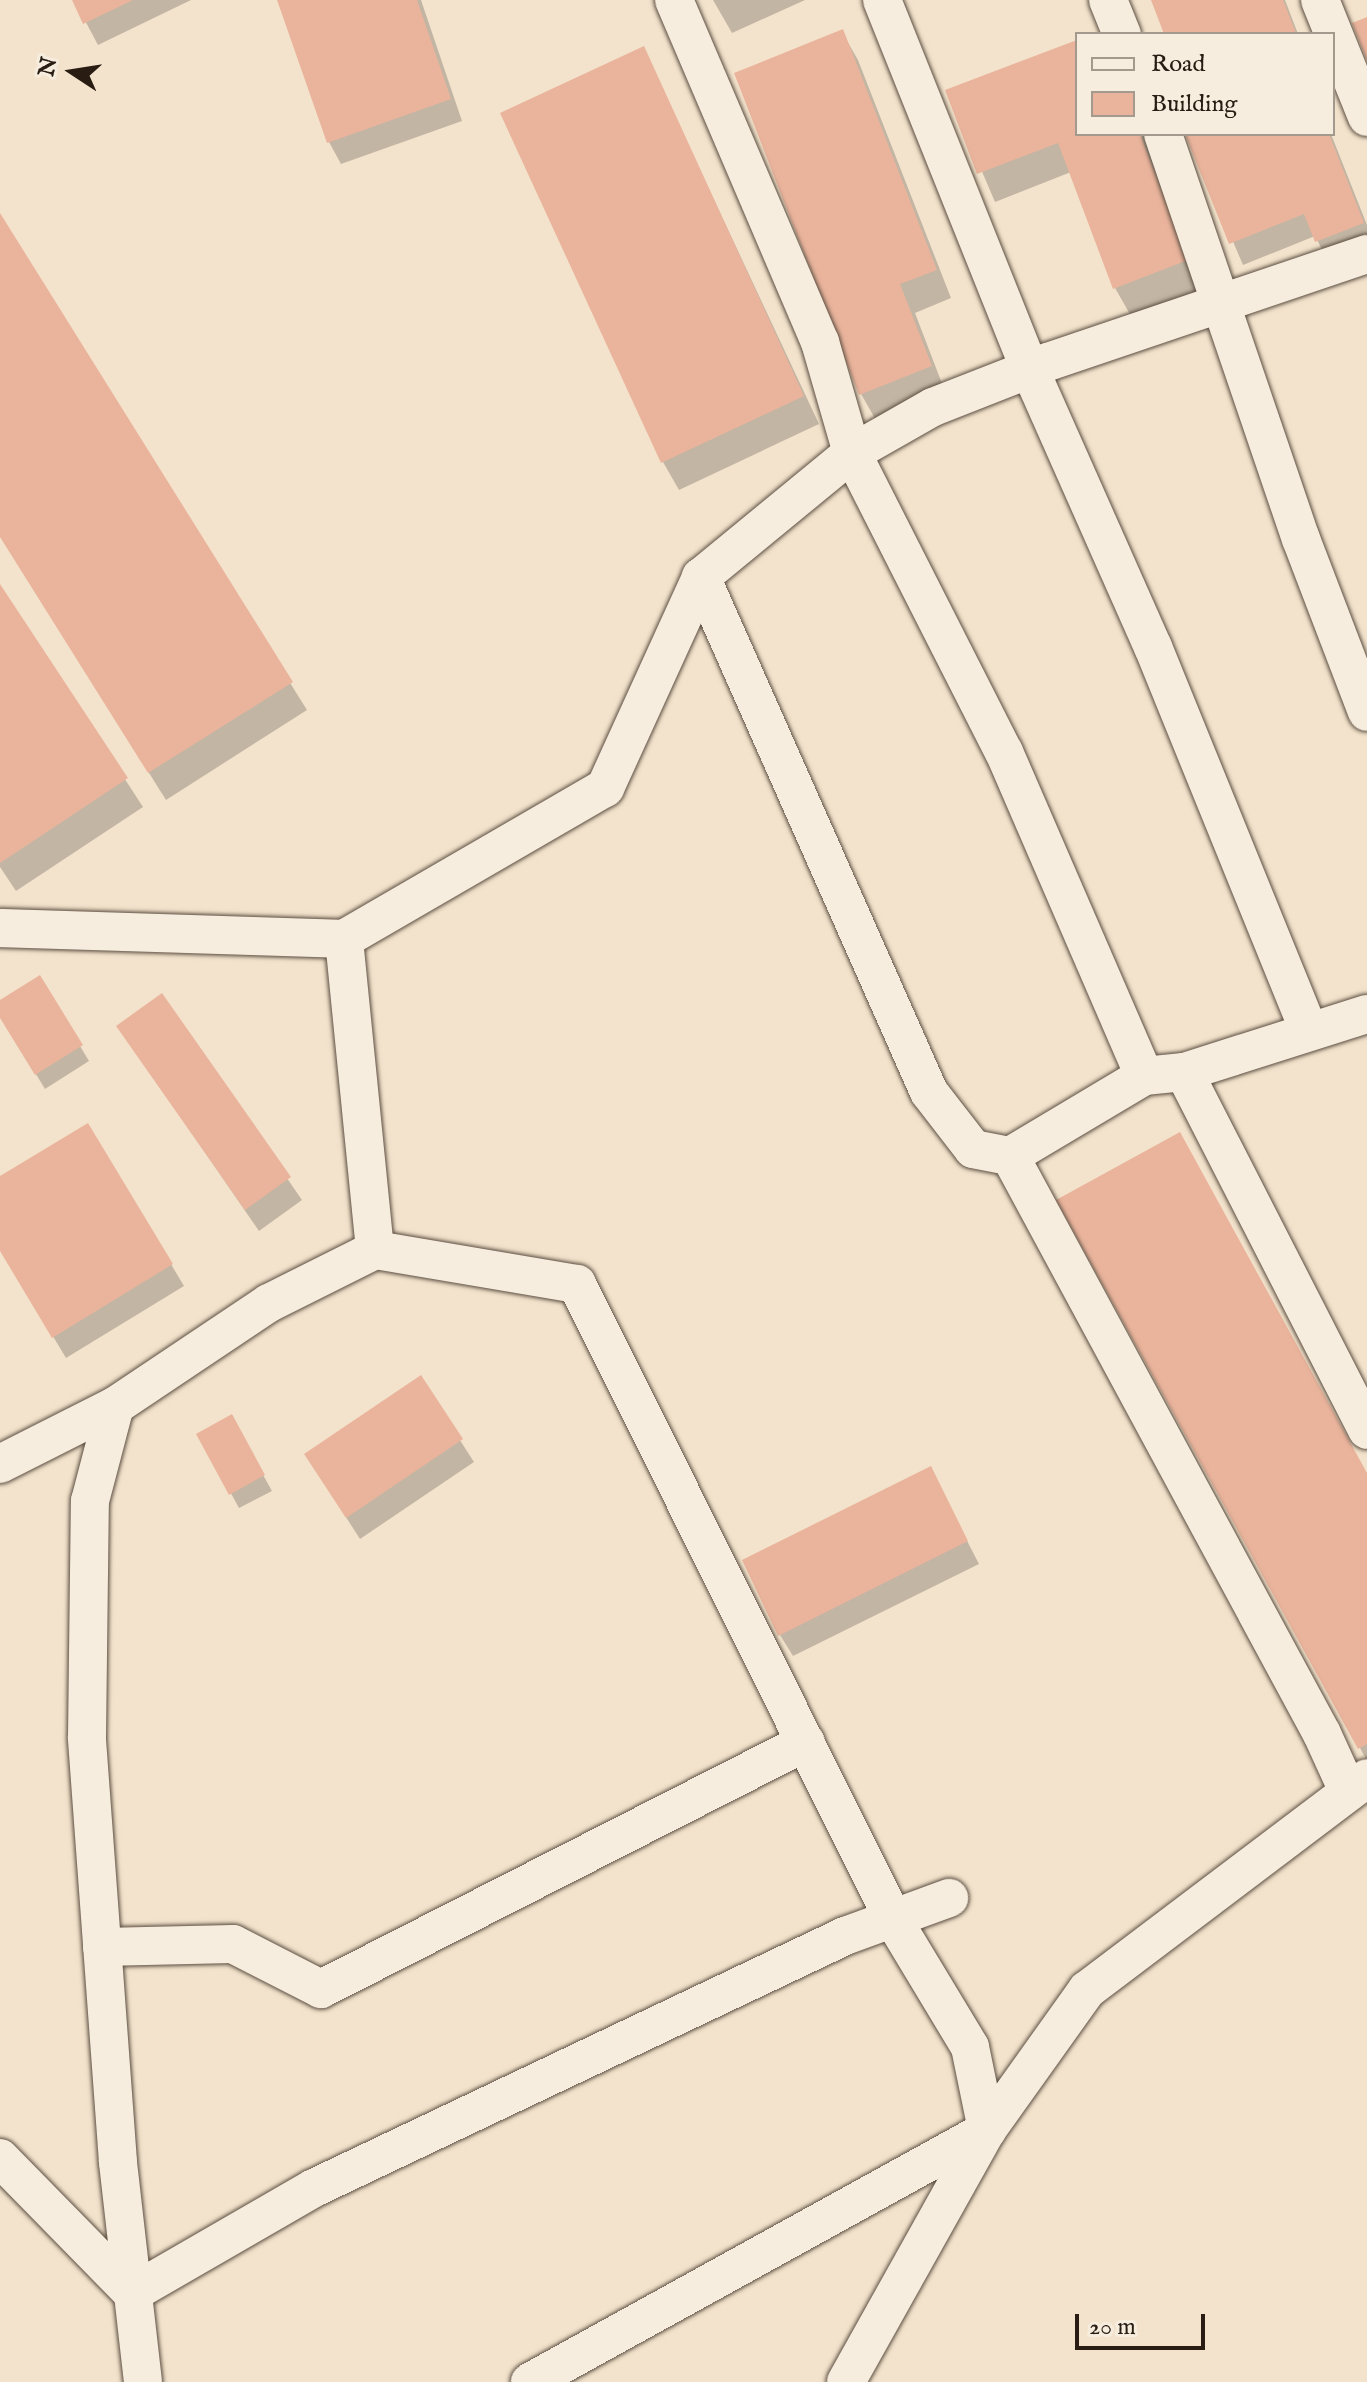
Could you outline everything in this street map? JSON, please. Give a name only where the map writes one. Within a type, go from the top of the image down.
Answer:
[{"type":"street","points":[[674,0],[820,342],[852,453],[1004,752],[1144,1076]]},
{"type":"street","points":[[882,0],[1031,372],[1153,647],[1309,1031]]},
{"type":"street","points":[[1108,0],[1121,32]]},
{"type":"street","points":[[1320,0],[1333,32]]},
{"type":"street","points":[[1335,37],[1367,117]]},
{"type":"street","points":[[1164,136],[1301,539],[1367,712]]},
{"type":"street","points":[[0,928],[344,939],[605,788],[701,577],[852,453],[933,407],[1367,254]]},
{"type":"street","points":[[701,577],[929,1092],[973,1149],[1010,1156],[1144,1076],[1184,1072],[1367,1014]]},
{"type":"street","points":[[344,939],[375,1250]]},
{"type":"street","points":[[1184,1072],[1367,1430]]},
{"type":"street","points":[[846,2382],[987,2130],[1087,1990],[1357,1784],[1315,1720],[1010,1156]]},
{"type":"street","points":[[0,1464],[115,1406],[269,1303],[375,1250],[577,1284],[894,1921],[970,2047],[987,2130]]},
{"type":"street","points":[[115,1406],[90,1501],[87,1737],[132,2293],[143,2382]]},
{"type":"street","points":[[102,1947],[233,1944],[321,1989],[806,1742]]},
{"type":"street","points":[[132,2293],[314,2188],[845,1936],[894,1921],[949,1898]]},
{"type":"street","points":[[530,2382],[987,2130]]},
{"type":"street","points":[[0,2158],[132,2293]]},
{"type":"building","points":[[72,0],[133,0],[83,24]]},
{"type":"building","points":[[277,0],[417,0],[451,99],[327,143]]},
{"type":"building","points":[[1151,0],[1283,0],[1296,32],[1163,32]]},
{"type":"building","points":[[1367,17],[1367,61],[1352,23]]},
{"type":"building","points":[[843,29],[937,270],[900,284],[932,366],[859,395],[734,73]]},
{"type":"building","points":[[1075,41],[1075,136],[1141,136],[1188,260],[1113,289],[1058,143],[977,174],[945,90]]},
{"type":"building","points":[[644,46],[804,396],[661,463],[500,113]]},
{"type":"building","points":[[1186,136],[1330,136],[1364,223],[1315,242],[1304,214],[1229,244]]},
{"type":"building","points":[[0,213],[293,682],[148,773],[0,537]]},
{"type":"building","points":[[0,584],[128,778],[0,863]]},
{"type":"building","points":[[40,975],[83,1045],[35,1075],[0,1018],[0,1000]]},
{"type":"building","points":[[162,993],[291,1177],[245,1210],[116,1026]]},
{"type":"building","points":[[88,1123],[173,1264],[52,1338],[0,1251],[0,1176]]},
{"type":"building","points":[[1180,1132],[1367,1473],[1367,1744],[1358,1749],[1056,1200]]},
{"type":"building","points":[[421,1375],[463,1439],[346,1518],[304,1454]]},
{"type":"building","points":[[232,1414],[265,1475],[229,1495],[196,1434]]},
{"type":"building","points":[[931,1466],[968,1541],[778,1636],[742,1560]]}]
